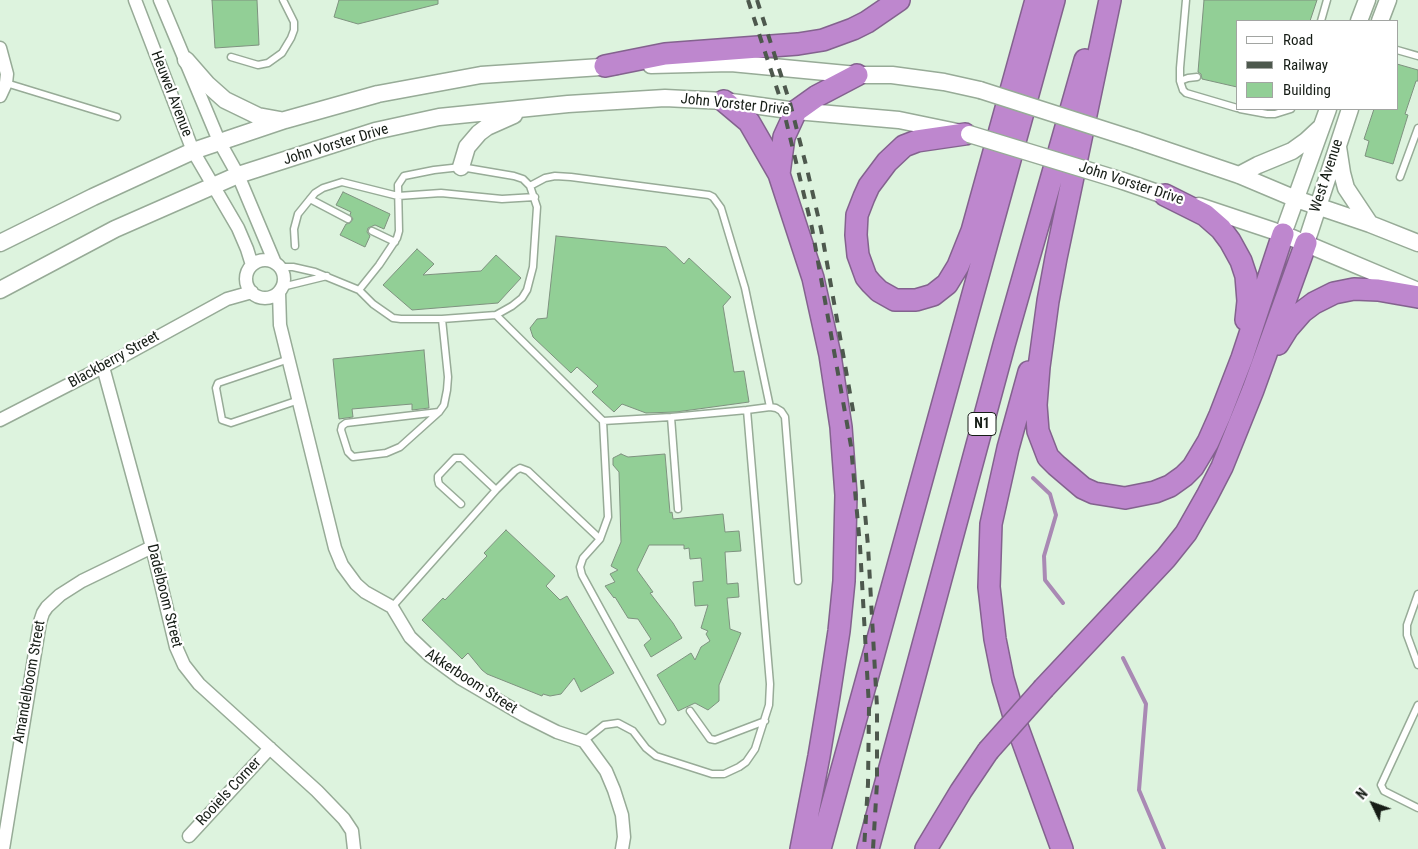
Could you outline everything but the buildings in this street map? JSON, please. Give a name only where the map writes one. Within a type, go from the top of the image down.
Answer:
[{"type":"highway","points":[[605,66],[665,54],[798,44],[823,40],[867,22],[899,0]]},
{"type":"highway","points":[[967,134],[917,141],[904,146],[887,162],[869,186],[864,197],[857,215],[856,236],[858,255],[866,277],[871,284],[894,300],[916,300],[933,295],[947,284],[958,266],[972,231],[1036,0]]},
{"type":"highway","points":[[820,849],[1054,0]]},
{"type":"highway","name":"N1","points":[[868,849],[1004,345],[1102,0]]},
{"type":"highway","points":[[1062,849],[1018,731],[1003,679],[995,639],[989,588],[991,524],[1008,448],[1048,301],[1110,0]]},
{"type":"highway","points":[[778,174],[784,137],[796,111],[817,96],[857,75]]},
{"type":"highway","points":[[724,101],[749,122],[778,174],[813,278],[826,337],[841,427],[846,495],[844,581],[839,631],[819,756],[801,849]]},
{"type":"highway","points":[[1165,196],[1205,215],[1230,240],[1241,260],[1246,276],[1248,301],[1242,358]]},
{"type":"highway","points":[[1048,301],[1036,405],[1038,431],[1048,457],[1071,479],[1094,492],[1125,498],[1144,495],[1170,486],[1184,476],[1193,467],[1208,442],[1242,358],[1283,234]]},
{"type":"highway","points":[[926,849],[988,751],[1149,576],[1186,533],[1222,467],[1253,390],[1306,243]]},
{"type":"highway","points":[[1253,390],[1288,328],[1302,312],[1314,303],[1334,293],[1354,290],[1378,290],[1418,297]]},
{"type":"main road","points":[[1380,20],[1388,0]]},
{"type":"main road","points":[[186,60],[207,84],[225,100],[258,116],[285,120]]},
{"type":"main road","points":[[0,243],[93,197],[193,151],[285,120],[378,94],[481,75],[605,66],[731,62],[857,75],[892,75],[944,82],[980,90],[1239,175],[1418,243]]},
{"type":"main road","name":"John Vorster Drive","points":[[0,290],[115,229],[213,185],[238,175],[375,131],[439,117],[528,110],[568,104],[665,98],[724,101],[796,111],[899,120],[967,134],[1123,181],[1283,234],[1418,291]]},
{"type":"main road","points":[[461,167],[467,147],[479,133],[498,122],[528,110]]},
{"type":"main road","name":"West Avenue","points":[[1283,234],[1328,110]]},
{"type":"main road","name":"West Avenue","points":[[1306,243],[1350,110]]},
{"type":"main road","points":[[1239,175],[1258,164],[1292,151],[1322,126]]},
{"type":"main road","points":[[1338,144],[1346,188],[1370,224]]},
{"type":"street","name":"Heuwel Avenue","points":[[135,0],[193,151],[213,185]]},
{"type":"street","name":"Heuwel Avenue","points":[[160,0],[219,141],[238,175]]},
{"type":"street","points":[[0,48],[6,66],[6,83],[0,96]]},
{"type":"street","points":[[238,175],[278,265],[284,280],[274,296],[253,291],[246,276],[252,265],[263,260],[278,265]]},
{"type":"street","points":[[213,185],[243,238],[252,265]]},
{"type":"street","name":"Akkerboom Street","points":[[280,289],[280,325],[339,559],[347,573],[356,584],[376,599],[392,607],[413,641],[460,678],[542,726],[584,740]]},
{"type":"street","name":"Akkerboom Street","points":[[253,291],[280,325]]},
{"type":"street","name":"Blackberry Street","points":[[0,420],[103,367],[227,299],[253,291]]},
{"type":"street","name":"Dadelboom Street","points":[[103,367],[152,547],[176,646],[184,665],[199,684],[270,748],[344,819],[352,831],[354,849]]},
{"type":"street","name":"Amandelboom Street","points":[[3,849],[43,613],[46,607],[60,595],[82,581],[152,547]]},
{"type":"street","points":[[584,740],[606,772],[614,790],[622,815],[624,837],[622,849]]},
{"type":"street","name":"Rooiels Corner","points":[[189,836],[270,748]]},
{"type":"lane","points":[[231,57],[258,65],[268,64],[282,53],[294,30],[294,22],[283,0]]},
{"type":"lane","points":[[1186,0],[1180,81],[1183,90],[1186,93],[1236,107]]},
{"type":"lane","points":[[1321,20],[1327,0]]},
{"type":"lane","points":[[1398,50],[1418,56]]},
{"type":"lane","points":[[1180,81],[1197,77]]},
{"type":"lane","points":[[6,83],[117,117]]},
{"type":"lane","points":[[1248,110],[1267,114],[1282,110]]},
{"type":"lane","points":[[1400,177],[1418,128]]},
{"type":"lane","points":[[278,265],[327,276],[359,290],[373,304],[393,318],[442,319],[496,315],[522,298],[531,279],[537,207],[530,186],[518,177],[461,167],[408,174],[400,182],[398,196],[399,231],[396,242],[359,290]]},
{"type":"lane","points":[[530,186],[545,178],[563,176],[713,197],[721,208],[738,261],[770,407]]},
{"type":"lane","points":[[295,246],[294,229],[298,214],[310,199],[323,188],[342,182],[398,196],[441,193],[502,199],[535,197]]},
{"type":"lane","points":[[310,199],[348,219]]},
{"type":"lane","points":[[372,231],[396,242]]},
{"type":"lane","points":[[280,289],[327,276]]},
{"type":"lane","points":[[496,315],[603,421],[608,517],[600,539],[581,562],[580,567],[582,575],[662,721]]},
{"type":"lane","points":[[439,412],[346,423],[342,426],[341,430],[348,452],[353,456],[394,451],[400,448],[439,412],[444,405],[448,377],[442,319]]},
{"type":"lane","points":[[289,359],[218,383],[216,388],[222,420],[231,423],[298,400]]},
{"type":"lane","points":[[603,421],[670,417],[770,407],[778,409],[785,417],[798,581]]},
{"type":"lane","points":[[584,740],[604,725],[618,724],[633,731],[646,748],[656,756],[695,770],[718,774],[728,772],[746,762],[756,749],[769,706],[770,684],[746,410]]},
{"type":"lane","points":[[670,417],[678,509]]},
{"type":"lane","points":[[460,504],[438,480],[438,476],[455,458],[462,458],[496,490]]},
{"type":"lane","points":[[392,607],[496,490],[520,468],[523,468],[600,539]]},
{"type":"lane","points":[[1418,594],[1406,625],[1407,635],[1418,665]]},
{"type":"lane","points":[[1418,705],[1381,785],[1384,791],[1418,808]]},
{"type":"lane","points":[[690,711],[710,739],[715,740],[747,726],[765,721]]},
{"type":"waterway","points":[[1033,478],[1050,494],[1056,515],[1044,556],[1045,580],[1063,603]]},
{"type":"waterway","points":[[1123,658],[1146,704],[1139,790],[1164,849]]},
{"type":"railway","points":[[748,0],[782,104],[812,228],[851,446],[860,546],[869,707],[868,784],[864,849]]},
{"type":"railway","points":[[757,0],[790,103],[821,229],[854,416]]},
{"type":"railway","points":[[862,480],[868,546],[877,707],[877,783],[873,849]]}]
